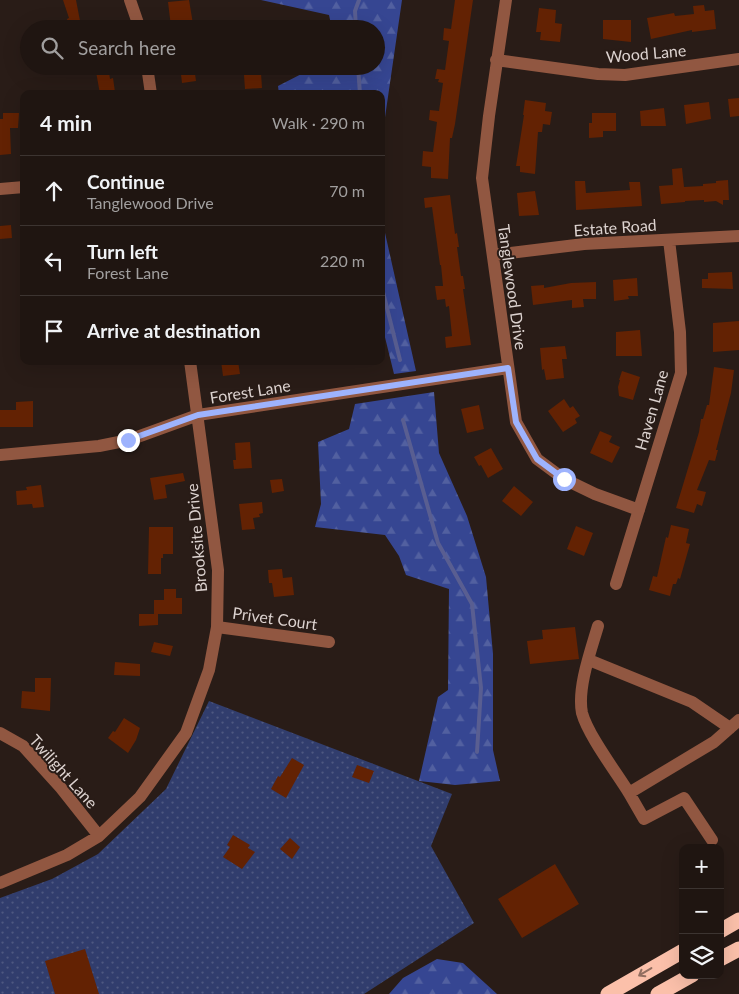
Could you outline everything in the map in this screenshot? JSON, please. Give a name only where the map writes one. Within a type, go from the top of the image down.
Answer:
[{"type":"highway","points":[[724,929],[739,920]]},
{"type":"highway","points":[[724,957],[739,948]]},
{"type":"highway","points":[[608,994],[679,953]]},
{"type":"highway","points":[[658,994],[685,979]]},
{"type":"street","points":[[130,0],[137,20]]},
{"type":"street","name":"Tanglewood Drive","points":[[506,0],[496,60],[482,178],[516,422],[537,459],[564,479],[595,494],[639,510]]},
{"type":"street","name":"Wood Lane","points":[[496,60],[598,74],[625,75],[739,59]]},
{"type":"street","points":[[148,75],[150,90]]},
{"type":"street","points":[[0,189],[20,187]]},
{"type":"street","name":"Estate Road","points":[[493,255],[584,244],[739,236]]},
{"type":"street","name":"Haven Lane","points":[[616,584],[681,373],[680,332],[669,240]]},
{"type":"street","name":"Brooksite Drive","points":[[0,884],[67,855],[99,836],[140,797],[186,733],[209,670],[217,627],[218,570],[191,365]]},
{"type":"street","name":"Forest Lane","points":[[0,455],[99,446],[128,440],[198,415],[508,368]]},
{"type":"street","points":[[598,626],[582,684],[582,713],[594,738],[644,819],[684,798],[712,840]]},
{"type":"street","name":"Privet Court","points":[[217,627],[329,642]]},
{"type":"street","points":[[589,660],[692,702],[734,724],[714,742],[629,793]]},
{"type":"street","name":"Twilight Lane","points":[[0,733],[24,746],[61,788],[99,836]]},
{"type":"shaded area","points":[[209,701],[452,794],[431,846],[474,923],[364,994],[0,994],[0,898],[52,879],[98,854],[166,789]]},
{"type":"green space","points":[[261,0],[402,0],[385,117],[385,90],[278,90],[278,86],[299,75],[385,75],[385,20],[330,20],[329,15]]},
{"type":"green space","points":[[385,233],[416,371],[394,374],[385,337]]},
{"type":"green space","points":[[434,392],[439,453],[467,516],[486,577],[493,654],[493,750],[500,781],[455,785],[419,781],[438,697],[448,690],[449,589],[406,575],[399,556],[385,535],[315,527],[321,504],[318,442],[349,429],[355,404]]},
{"type":"green space","points":[[437,959],[463,963],[497,994],[389,994],[403,978]]},
{"type":"building","points":[[63,0],[76,0],[80,20],[67,20],[69,18]]},
{"type":"building","points":[[189,0],[192,20],[170,20],[168,2]]},
{"type":"building","points":[[455,0],[473,0],[455,124],[452,138],[450,138],[448,179],[431,178],[431,167],[422,166],[423,151],[433,152],[437,122],[429,120],[430,110],[439,111],[443,83],[438,82],[439,79],[435,79],[437,69],[445,70],[449,41],[443,40],[444,28],[451,29]]},
{"type":"building","points":[[704,5],[705,11],[714,10],[716,29],[692,32],[692,30],[651,39],[647,18],[674,13],[675,16],[694,14],[693,6]]},
{"type":"building","points":[[539,8],[556,10],[555,23],[562,24],[560,42],[540,40],[541,32],[536,32]]},
{"type":"building","points":[[603,20],[631,20],[631,42],[603,39]]},
{"type":"building","points":[[97,75],[109,75],[110,79],[113,78],[115,90],[99,90]]},
{"type":"building","points":[[181,75],[195,75],[196,81],[182,83]]},
{"type":"building","points":[[244,75],[261,75],[262,88],[245,89]]},
{"type":"building","points":[[739,98],[739,116],[730,117],[728,99]]},
{"type":"building","points":[[525,100],[546,103],[545,111],[552,112],[550,125],[543,124],[542,132],[538,132],[535,174],[520,172],[520,166],[516,166]]},
{"type":"building","points":[[709,102],[711,119],[686,124],[684,105]]},
{"type":"building","points":[[664,108],[666,126],[641,126],[640,111]]},
{"type":"building","points":[[3,113],[19,113],[18,128],[10,128],[11,154],[0,155],[0,119],[3,119]]},
{"type":"building","points":[[592,113],[616,113],[616,131],[603,131],[603,137],[589,138],[589,123],[592,123]]},
{"type":"building","points":[[682,168],[684,187],[703,186],[703,184],[728,180],[729,200],[723,200],[723,205],[716,201],[704,202],[704,200],[661,204],[659,186],[673,185],[672,169]]},
{"type":"building","points":[[575,181],[585,181],[586,193],[630,190],[629,182],[640,182],[642,206],[576,210]]},
{"type":"building","points":[[535,191],[539,215],[519,216],[517,193]]},
{"type":"building","points":[[450,195],[455,234],[457,233],[459,247],[457,247],[461,276],[463,276],[465,289],[463,289],[471,345],[446,348],[445,337],[452,336],[449,306],[446,307],[445,299],[437,300],[435,286],[443,286],[441,265],[432,207],[425,208],[424,198]]},
{"type":"building","points":[[11,225],[12,238],[0,239],[0,226]]},
{"type":"building","points":[[732,272],[733,289],[702,288],[702,279],[708,279],[708,273]]},
{"type":"building","points":[[637,278],[638,296],[628,296],[629,299],[614,301],[613,280]]},
{"type":"building","points":[[596,282],[596,299],[583,299],[584,307],[572,308],[572,300],[533,305],[531,286],[544,285],[544,288],[571,283]]},
{"type":"building","points":[[739,321],[739,350],[713,352],[713,323]]},
{"type":"building","points":[[640,330],[642,356],[616,356],[616,332]]},
{"type":"building","points":[[565,346],[567,359],[562,359],[564,378],[546,380],[544,369],[542,370],[540,348]]},
{"type":"building","points":[[222,365],[239,365],[240,374],[223,376]]},
{"type":"building","points":[[714,367],[734,370],[731,393],[716,450],[718,450],[715,461],[709,460],[697,490],[706,492],[702,506],[697,504],[694,513],[676,508],[699,432],[701,419],[703,419],[707,405],[709,405]]},
{"type":"building","points":[[622,371],[640,377],[633,400],[619,396],[618,387]]},
{"type":"building","points":[[564,399],[570,408],[573,406],[580,416],[575,419],[577,423],[563,432],[548,411]]},
{"type":"building","points":[[33,401],[33,427],[0,427],[0,410],[16,410],[16,402]]},
{"type":"building","points":[[479,405],[484,429],[467,433],[461,409]]},
{"type":"building","points":[[600,431],[612,436],[609,442],[620,447],[612,463],[590,453]]},
{"type":"building","points":[[250,442],[252,468],[234,469],[233,460],[236,460],[235,443]]},
{"type":"building","points":[[491,448],[503,469],[488,478],[474,457]]},
{"type":"building","points":[[183,473],[185,481],[165,485],[167,498],[154,500],[150,478]]},
{"type":"building","points":[[282,479],[284,491],[272,493],[270,480]]},
{"type":"building","points":[[41,485],[44,507],[33,508],[32,504],[17,505],[16,491],[27,490],[26,487]]},
{"type":"building","points":[[514,486],[533,502],[521,516],[502,501]]},
{"type":"building","points":[[262,502],[263,513],[259,514],[260,517],[253,518],[255,529],[242,530],[239,504]]},
{"type":"building","points":[[671,525],[689,529],[686,543],[690,544],[680,579],[678,578],[676,584],[673,584],[670,596],[649,590],[653,576],[657,577],[666,537],[668,538]]},
{"type":"building","points":[[576,526],[593,533],[584,556],[567,549]]},
{"type":"building","points":[[149,527],[173,527],[173,554],[163,554],[163,558],[161,558],[161,574],[148,574]]},
{"type":"building","points":[[282,569],[283,578],[292,577],[294,595],[274,597],[272,583],[269,583],[268,570]]},
{"type":"building","points":[[164,589],[176,589],[176,598],[182,598],[182,614],[158,614],[158,625],[139,626],[139,614],[154,614],[154,600],[164,600]]},
{"type":"building","points":[[575,627],[579,659],[530,664],[527,641],[543,639],[542,630]]},
{"type":"building","points":[[154,642],[173,646],[170,656],[151,652]]},
{"type":"building","points":[[115,662],[140,664],[140,676],[114,675]]},
{"type":"building","points":[[35,678],[51,678],[50,711],[21,708],[22,691],[35,692]]},
{"type":"building","points":[[124,718],[140,728],[136,740],[128,753],[108,738],[113,731],[115,732]]},
{"type":"building","points":[[292,758],[304,765],[286,798],[271,789]]},
{"type":"building","points":[[357,765],[374,771],[369,783],[352,777]]},
{"type":"building","points":[[233,835],[250,845],[248,848],[255,852],[242,869],[223,857],[230,847],[227,845]]},
{"type":"building","points":[[290,838],[300,847],[292,859],[280,849]]},
{"type":"building","points":[[555,864],[579,904],[522,938],[498,899]]},
{"type":"building","points":[[85,949],[99,994],[55,994],[45,961]]},
{"type":"waterway","points":[[356,20],[355,11],[359,0]]},
{"type":"waterway","points":[[359,75],[360,90]]},
{"type":"waterway","points":[[385,300],[400,360]]},
{"type":"waterway","points":[[403,420],[438,543],[472,604],[481,688],[477,752]]},
{"type":"route","points":[[128,440],[198,415],[508,368],[516,422],[537,459],[564,479]]}]
